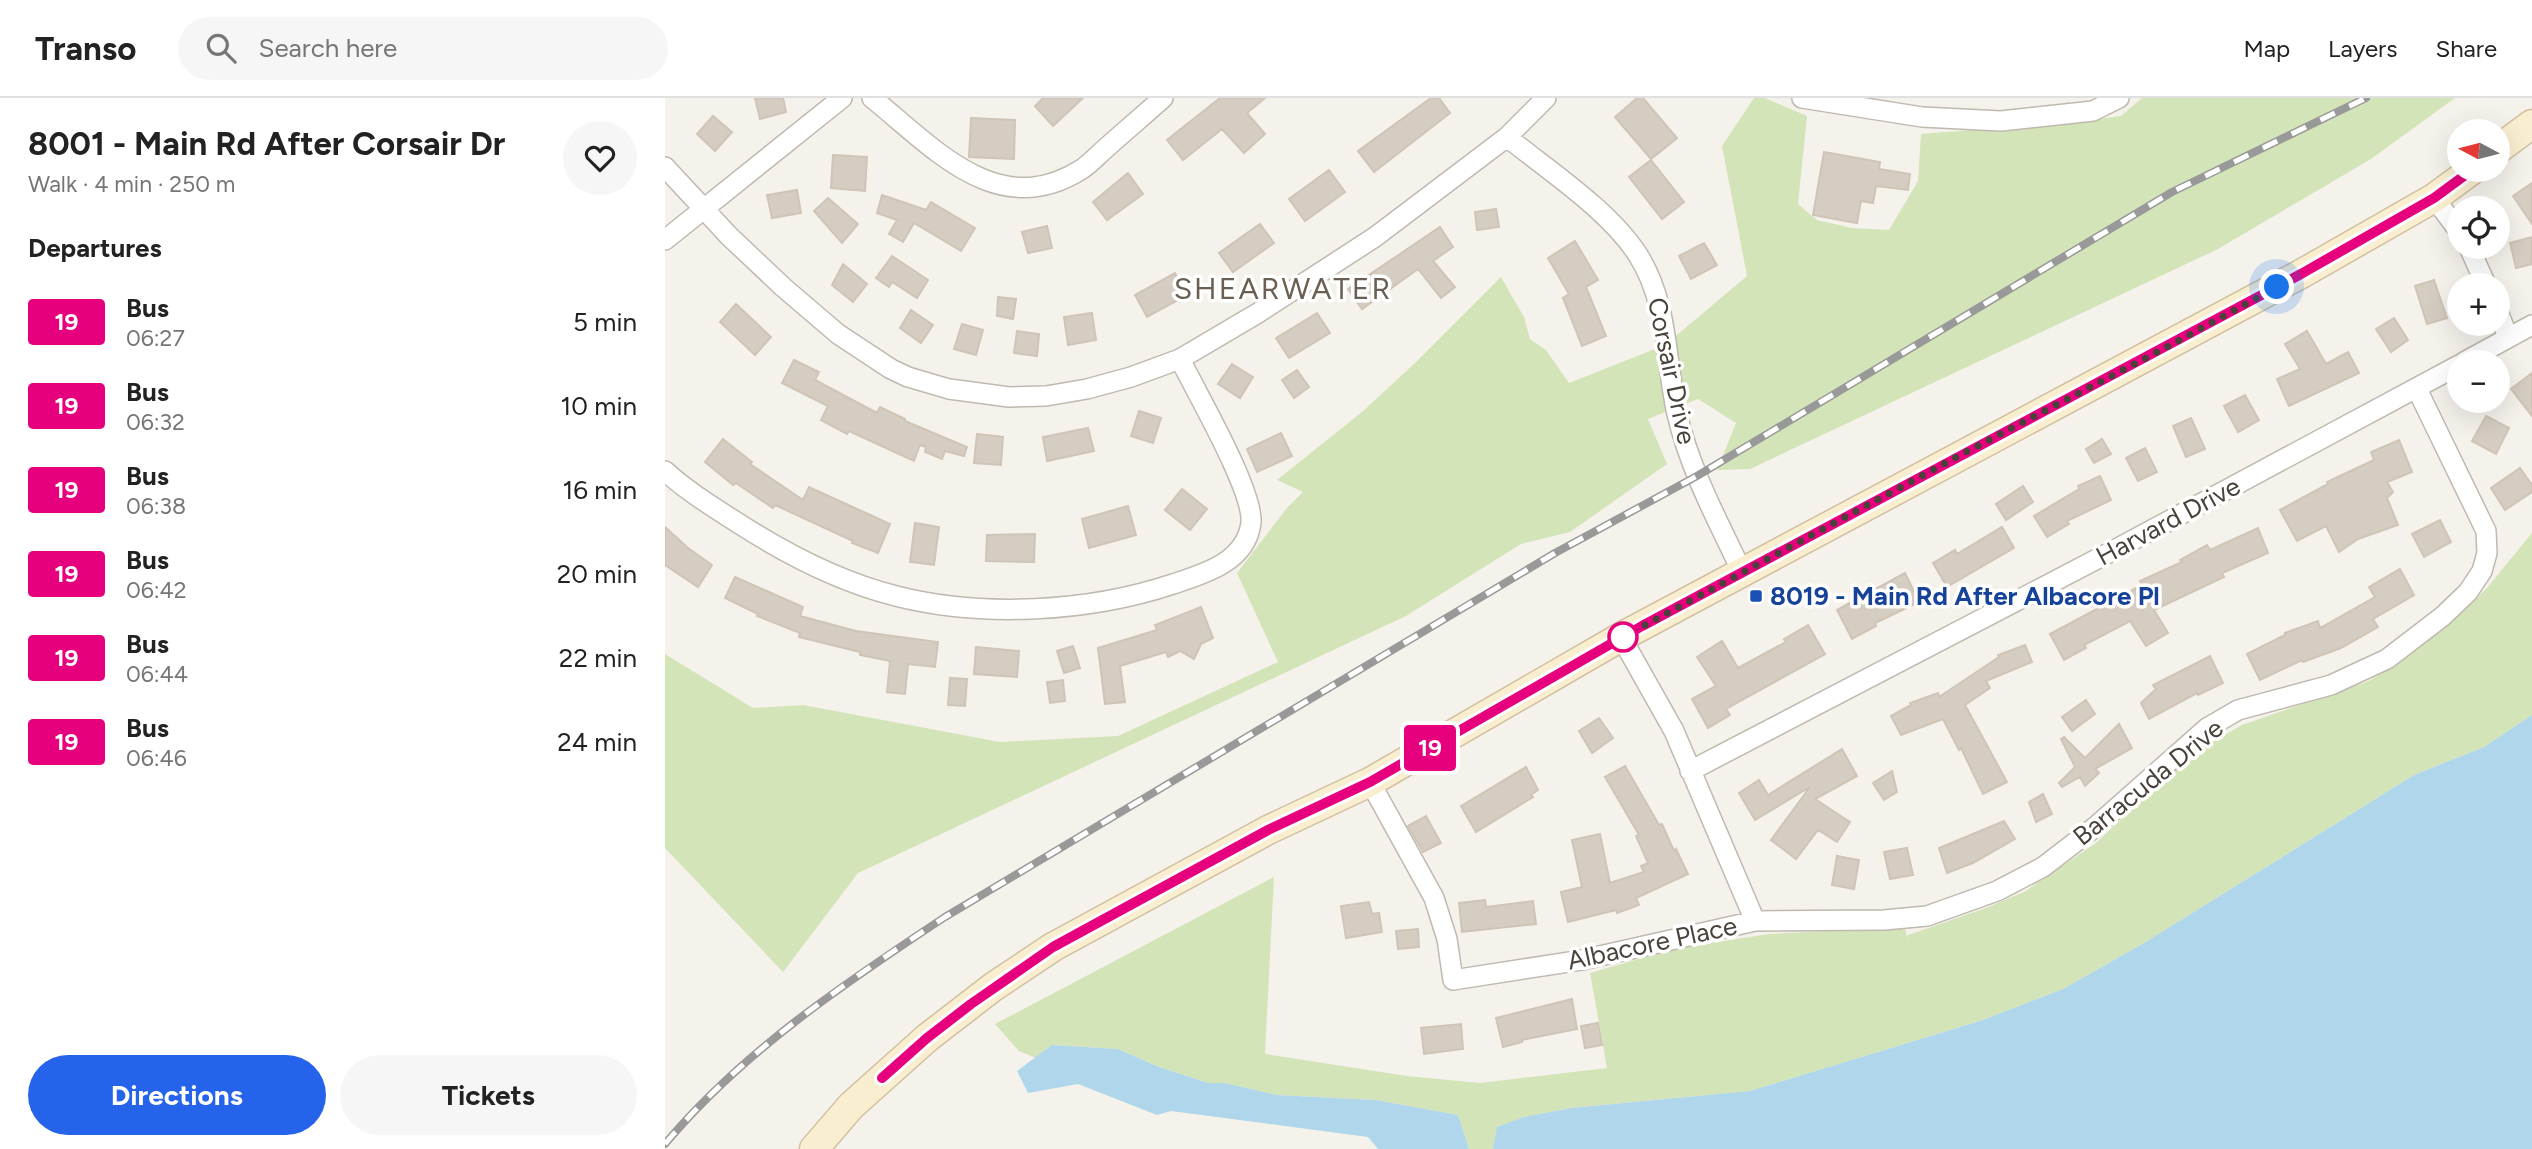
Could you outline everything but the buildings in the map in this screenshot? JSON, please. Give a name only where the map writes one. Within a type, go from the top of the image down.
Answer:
[{"type":"main road","points":[[2510,140],[2532,124]]},
{"type":"main road","points":[[814,1149],[851,1106],[927,1038],[1053,947],[1268,830],[1370,782],[1621,638],[2163,349],[2434,198],[2456,182]]},
{"type":"street","points":[[665,240],[842,98]]},
{"type":"street","points":[[871,98],[971,176],[1007,188],[1030,188],[1066,178],[1085,167],[1163,98]]},
{"type":"street","points":[[665,167],[729,236],[783,287],[838,334],[871,357],[908,377],[967,392],[1009,397],[1046,396],[1087,389],[1179,359],[1258,313],[1375,237],[1507,137],[1546,98]]},
{"type":"street","points":[[1802,98],[1923,117],[2001,121],[2094,111],[2119,98]]},
{"type":"street","name":"Corsair Drive","points":[[1507,137],[1614,225],[1638,255],[1663,317],[1678,415],[1697,476],[1742,572]]},
{"type":"street","points":[[2434,198],[2447,215]]},
{"type":"street","points":[[2485,350],[2532,325]]},
{"type":"street","points":[[665,471],[718,511],[767,541],[818,567],[896,596],[934,603],[1017,609],[1081,605],[1138,595],[1214,570],[1237,553],[1250,527],[1249,503],[1240,477],[1179,359]]},
{"type":"street","name":"Harvard Drive","points":[[1690,771],[2120,547],[2447,372]]},
{"type":"street","name":"Barracuda Drive","points":[[1755,921],[1884,920],[1927,916],[1997,891],[2043,867],[2095,827],[2207,728],[2238,710],[2331,685],[2365,670],[2387,659],[2443,617],[2468,592],[2481,570],[2487,553],[2486,531],[2417,389]]},
{"type":"street","name":"Albacore Place","points":[[1370,782],[1434,898],[1447,939],[1453,980],[1582,960],[1755,921],[1674,731],[1621,638]]},
{"type":"green space","points":[[1754,98],[1765,98],[1807,116],[1798,204],[1817,220],[1852,228],[1889,230],[1918,181],[1921,134],[2121,116],[2142,98],[2455,98],[2371,159],[2218,249],[1750,469],[1717,470],[1736,423],[1698,399],[1648,419],[1667,464],[1570,532],[1521,544],[1406,616],[858,873],[783,972],[665,848],[665,654],[753,708],[803,705],[1000,742],[1118,736],[1278,662],[1237,573],[1287,508],[1303,492],[1277,480],[1362,412],[1501,277],[1524,317],[1530,339],[1546,350],[1569,383],[1665,345],[1747,276],[1722,146]]},
{"type":"green space","points":[[2532,533],[2532,715],[2484,747],[2414,775],[2144,943],[2063,989],[1980,1021],[1750,1091],[1571,1108],[1524,1117],[1498,1127],[1493,1149],[1469,1149],[1458,1115],[1376,1100],[1275,1095],[1225,1083],[1208,1083],[1159,1067],[1118,1049],[1052,1045],[1036,1058],[1019,1051],[995,1024],[1274,877],[1265,1054],[1407,1076],[1480,1083],[1607,1068],[1590,973],[1673,949],[1769,934],[1905,927],[1907,938],[1908,935],[2024,892],[2096,843],[2189,755],[2242,725],[2369,681],[2404,659],[2466,609]]},
{"type":"water","points":[[2532,715],[2532,1149],[1493,1149],[1497,1127],[1524,1117],[1571,1108],[1750,1091],[1980,1021],[2063,989],[2144,943],[2414,775],[2484,747]]},
{"type":"water","points":[[1052,1045],[1118,1049],[1159,1067],[1208,1083],[1225,1083],[1276,1095],[1376,1100],[1458,1115],[1469,1149],[1378,1149],[1368,1137],[1171,1111],[1157,1115],[1078,1084],[1028,1093],[1017,1071]]},
{"type":"railway","points":[[665,1144],[727,1079],[761,1049],[870,967],[945,917],[1555,553],[1697,476],[2172,192],[2366,98]]},
{"type":"bus line","name":"19","points":[[882,1078],[927,1038],[993,987],[1053,947],[1119,909],[1268,830],[1370,782],[1642,626],[2301,274],[2434,198],[2456,182]]},
{"type":"place","name":"8019 - Main Rd After Albacore Pl","points":[[1756,596]]},
{"type":"district","name":"SHEARWATER","points":[[1283,288]]},
{"type":"route","points":[[1623,637],[1621,638],[2277,287]]}]
